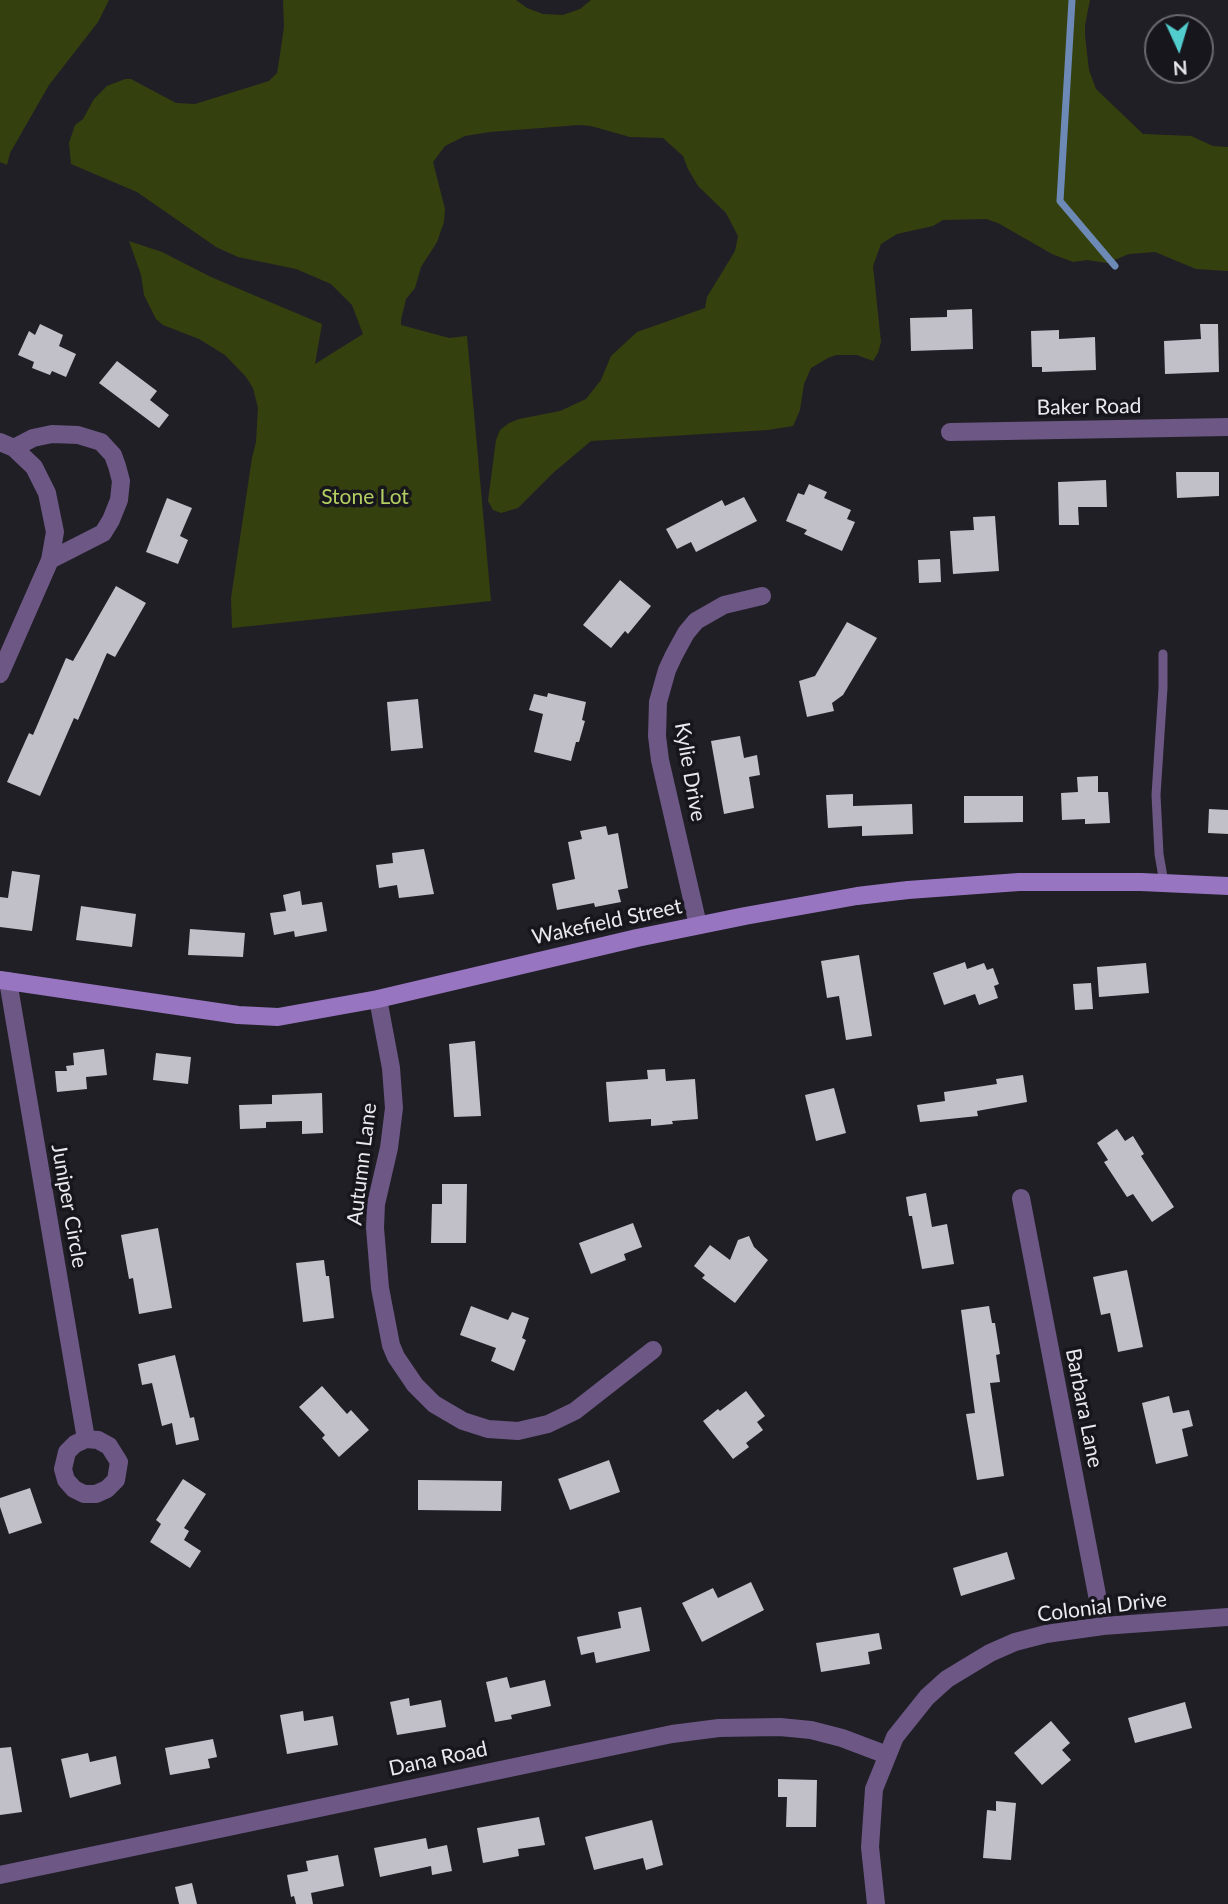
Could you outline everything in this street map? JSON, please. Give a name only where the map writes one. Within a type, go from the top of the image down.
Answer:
[{"type":"street","name":"Baker Road","points":[[950,432],[1228,427]]},
{"type":"street","points":[[7,445],[52,434],[78,435],[101,442],[113,455],[121,481],[119,500],[107,527],[98,537],[50,560]]},
{"type":"street","points":[[0,674],[50,560],[55,532],[47,493],[34,467],[7,445]]},
{"type":"street","name":"Kylie Drive","points":[[698,925],[660,760],[657,736],[658,702],[674,655],[696,621],[724,605],[762,596]]},
{"type":"street","name":"Wakefield Street","points":[[4,981],[261,1017],[294,1016],[698,925],[810,904],[908,890],[1019,882],[1228,886]]},
{"type":"street","name":"Juniper Circle","points":[[4,981],[86,1439]]},
{"type":"street","name":"Autumn Lane","points":[[379,999],[391,1068],[394,1108],[389,1148],[376,1204],[375,1228],[380,1287],[391,1345],[415,1385],[434,1404],[463,1421],[488,1429],[518,1431],[548,1424],[575,1411],[653,1350]]},
{"type":"street","name":"Barbara Lane","points":[[1021,1198],[1103,1626]]},
{"type":"street","name":"Colonial Drive","points":[[876,1904],[870,1825],[874,1789],[887,1755],[905,1723],[927,1697],[968,1665],[1015,1642],[1046,1634],[1103,1626],[1228,1617]]},
{"type":"street","name":"Dana Road","points":[[0,1875],[672,1734],[719,1728],[780,1727],[811,1730],[887,1755]]},
{"type":"lane","points":[[1163,654],[1156,795],[1159,854],[1164,883]]},
{"type":"green space","points":[[0,0],[109,0],[98,22],[49,85],[10,153],[7,165],[0,162]]},
{"type":"green space","name":"Stone Lot","points":[[283,0],[516,0],[543,14],[563,15],[580,9],[591,0],[1090,0],[1085,36],[1089,70],[1096,89],[1143,134],[1191,136],[1213,146],[1228,147],[1228,271],[1196,269],[1155,252],[1129,254],[1107,263],[1087,260],[1073,262],[1052,254],[986,219],[943,220],[933,226],[897,234],[881,244],[873,266],[881,342],[878,353],[873,361],[857,355],[836,355],[811,368],[793,426],[768,430],[591,441],[553,473],[518,508],[501,513],[493,510],[488,501],[496,440],[500,430],[519,419],[560,411],[586,399],[601,380],[611,356],[637,332],[705,308],[707,297],[735,251],[738,236],[726,213],[698,186],[683,156],[663,138],[630,137],[579,125],[465,136],[445,146],[433,162],[445,209],[444,222],[437,242],[421,267],[415,288],[406,299],[401,325],[449,338],[467,336],[491,601],[232,628],[231,598],[256,442],[258,408],[253,388],[225,355],[199,339],[163,325],[156,319],[144,295],[141,275],[129,241],[162,252],[211,277],[322,324],[315,364],[363,334],[352,305],[331,284],[296,269],[238,257],[216,247],[137,192],[71,164],[69,143],[75,125],[83,119],[94,99],[107,86],[125,79],[131,79],[176,103],[195,104],[269,81],[277,73],[284,27]]},
{"type":"building","points":[[972,309],[973,349],[911,351],[910,318],[947,317],[947,310]]},
{"type":"building","points":[[40,324],[63,335],[59,346],[76,354],[66,377],[52,371],[50,375],[32,368],[34,362],[18,355],[29,331],[35,335]]},
{"type":"building","points":[[1200,324],[1218,324],[1219,372],[1165,374],[1164,341],[1201,339]]},
{"type":"building","points":[[1059,330],[1059,339],[1095,337],[1096,370],[1042,372],[1042,367],[1032,367],[1031,331]]},
{"type":"building","points":[[117,361],[157,391],[150,400],[169,415],[159,428],[99,383]]},
{"type":"building","points":[[1176,472],[1219,472],[1219,496],[1177,498]]},
{"type":"building","points":[[1106,480],[1107,507],[1078,507],[1079,525],[1059,525],[1058,482]]},
{"type":"building","points":[[809,484],[827,492],[824,498],[851,510],[847,519],[855,522],[842,551],[804,534],[807,530],[786,521],[798,493],[804,495]]},
{"type":"building","points":[[744,497],[757,521],[696,552],[691,542],[677,549],[666,529],[722,500],[725,506]]},
{"type":"building","points":[[167,498],[192,508],[180,536],[188,540],[178,564],[146,552]]},
{"type":"building","points":[[995,516],[999,571],[953,574],[950,531],[974,530],[973,517]]},
{"type":"building","points":[[940,559],[941,582],[919,583],[918,560]]},
{"type":"building","points":[[620,580],[651,606],[628,634],[625,631],[611,648],[583,625]]},
{"type":"building","points":[[116,586],[146,603],[115,657],[107,653],[78,720],[74,718],[40,796],[7,782],[29,733],[33,735],[66,658],[73,661]]},
{"type":"building","points":[[847,622],[877,638],[843,695],[832,703],[834,711],[807,717],[799,681],[815,676]]},
{"type":"building","points":[[548,693],[586,702],[582,720],[585,721],[571,761],[534,752],[543,714],[529,710],[534,694],[547,697]]},
{"type":"building","points":[[418,699],[423,748],[391,751],[387,702]]},
{"type":"building","points":[[740,736],[744,758],[757,755],[760,775],[749,777],[754,808],[724,814],[711,741]]},
{"type":"building","points":[[1098,776],[1098,792],[1108,792],[1110,823],[1085,824],[1085,819],[1062,820],[1061,793],[1078,792],[1077,777]]},
{"type":"building","points":[[853,794],[853,806],[912,804],[913,834],[862,836],[862,826],[828,828],[826,795]]},
{"type":"building","points":[[964,796],[1023,796],[1023,822],[964,823]]},
{"type":"building","points":[[1209,809],[1228,810],[1228,834],[1208,833]]},
{"type":"building","points":[[606,826],[608,835],[618,833],[628,888],[618,890],[621,902],[595,907],[594,903],[557,910],[552,884],[575,879],[568,842],[582,839],[580,831]]},
{"type":"building","points":[[424,849],[434,894],[399,898],[397,885],[379,888],[376,865],[393,863],[392,853]]},
{"type":"building","points":[[12,871],[40,875],[32,931],[0,927],[0,897],[8,898]]},
{"type":"building","points":[[300,891],[302,905],[322,902],[327,931],[295,937],[294,931],[274,935],[270,913],[286,911],[283,895]]},
{"type":"building","points":[[81,906],[136,914],[132,947],[76,940]]},
{"type":"building","points":[[190,929],[245,933],[243,957],[188,955]]},
{"type":"building","points":[[859,955],[872,1036],[846,1040],[839,996],[827,998],[821,961]]},
{"type":"building","points":[[965,962],[967,969],[984,963],[987,970],[993,968],[999,984],[994,986],[998,998],[979,1005],[975,994],[944,1005],[933,973]]},
{"type":"building","points":[[1146,963],[1149,993],[1099,997],[1097,967]]},
{"type":"building","points":[[1091,983],[1093,1009],[1075,1010],[1073,984]]},
{"type":"building","points":[[475,1041],[481,1116],[454,1117],[449,1044]]},
{"type":"building","points":[[104,1049],[107,1075],[86,1077],[87,1089],[57,1092],[55,1071],[67,1071],[66,1066],[74,1065],[73,1053]]},
{"type":"building","points":[[156,1053],[191,1057],[188,1084],[153,1080]]},
{"type":"building","points":[[665,1069],[666,1081],[695,1079],[698,1119],[651,1126],[651,1119],[609,1122],[606,1082],[648,1079],[647,1070]]},
{"type":"building","points":[[1023,1075],[1027,1102],[977,1111],[978,1116],[920,1122],[917,1105],[945,1101],[944,1092],[997,1084],[996,1079]]},
{"type":"building","points":[[834,1088],[846,1133],[816,1141],[805,1095]]},
{"type":"building","points":[[322,1093],[323,1133],[302,1134],[302,1121],[266,1122],[266,1128],[240,1129],[239,1105],[272,1104],[272,1095]]},
{"type":"building","points":[[1117,1129],[1125,1141],[1133,1136],[1144,1154],[1141,1156],[1174,1207],[1152,1222],[1133,1194],[1127,1197],[1104,1162],[1108,1160],[1097,1143]]},
{"type":"building","points":[[442,1184],[467,1184],[466,1243],[431,1243],[432,1204],[442,1204]]},
{"type":"building","points":[[926,1193],[932,1227],[947,1224],[954,1264],[922,1269],[906,1197]]},
{"type":"building","points":[[633,1223],[642,1247],[624,1254],[626,1260],[591,1274],[579,1243]]},
{"type":"building","points":[[158,1228],[172,1308],[139,1314],[133,1278],[129,1279],[121,1235]]},
{"type":"building","points":[[749,1236],[754,1247],[768,1260],[735,1303],[702,1278],[705,1275],[694,1266],[710,1245],[730,1260],[738,1240]]},
{"type":"building","points":[[324,1260],[326,1276],[329,1276],[334,1318],[303,1322],[296,1263]]},
{"type":"building","points":[[1127,1270],[1143,1347],[1118,1352],[1110,1313],[1101,1315],[1093,1277]]},
{"type":"building","points":[[471,1306],[508,1320],[512,1312],[529,1318],[522,1338],[526,1340],[514,1371],[491,1361],[496,1348],[460,1335]]},
{"type":"building","points":[[989,1306],[1000,1354],[996,1355],[1000,1382],[990,1383],[1004,1476],[977,1480],[966,1414],[975,1413],[961,1310]]},
{"type":"building","points":[[175,1355],[190,1418],[194,1417],[199,1440],[176,1445],[172,1423],[162,1426],[152,1383],[142,1385],[138,1364]]},
{"type":"building","points":[[322,1386],[347,1414],[351,1410],[369,1430],[339,1457],[322,1438],[325,1435],[299,1407]]},
{"type":"building","points":[[746,1391],[765,1416],[757,1422],[763,1430],[746,1443],[749,1447],[733,1459],[703,1421]]},
{"type":"building","points":[[1169,1396],[1173,1413],[1189,1410],[1193,1426],[1182,1429],[1188,1456],[1156,1464],[1142,1403]]},
{"type":"building","points":[[609,1460],[620,1492],[570,1510],[558,1479]]},
{"type":"building","points":[[183,1479],[206,1494],[184,1528],[189,1531],[184,1540],[201,1551],[190,1568],[150,1542],[161,1524],[156,1520]]},
{"type":"building","points":[[418,1480],[502,1481],[501,1511],[418,1510]]},
{"type":"building","points":[[30,1488],[42,1523],[9,1534],[0,1507],[0,1498]]},
{"type":"building","points":[[1007,1552],[1015,1579],[961,1596],[953,1568]]},
{"type":"building","points":[[751,1582],[764,1610],[702,1642],[682,1603],[713,1588],[718,1598]]},
{"type":"building","points":[[641,1607],[650,1651],[596,1663],[594,1652],[581,1655],[577,1637],[621,1628],[618,1612]]},
{"type":"building","points":[[879,1633],[882,1649],[868,1652],[870,1664],[821,1672],[816,1643]]},
{"type":"building","points":[[507,1677],[510,1688],[545,1680],[551,1706],[511,1715],[512,1719],[495,1722],[486,1682]]},
{"type":"building","points":[[409,1698],[410,1706],[441,1700],[446,1727],[397,1735],[390,1702]]},
{"type":"building","points":[[1185,1702],[1192,1728],[1135,1743],[1128,1718]]},
{"type":"building","points":[[303,1711],[304,1721],[333,1716],[338,1745],[287,1754],[280,1715]]},
{"type":"building","points":[[1051,1721],[1070,1743],[1062,1750],[1071,1760],[1042,1785],[1014,1753]]},
{"type":"building","points":[[213,1739],[217,1757],[208,1759],[210,1768],[170,1775],[165,1748]]},
{"type":"building","points":[[11,1747],[22,1812],[0,1815],[0,1748]]},
{"type":"building","points":[[88,1753],[90,1762],[116,1756],[121,1784],[70,1798],[61,1759]]},
{"type":"building","points":[[778,1779],[817,1780],[816,1827],[786,1827],[787,1797],[778,1797]]},
{"type":"building","points":[[996,1801],[1016,1803],[1011,1860],[983,1858],[987,1810],[996,1811]]},
{"type":"building","points":[[539,1817],[545,1845],[518,1849],[519,1856],[483,1863],[477,1828]]},
{"type":"building","points":[[652,1820],[663,1865],[646,1870],[643,1858],[594,1870],[585,1837]]},
{"type":"building","points":[[426,1838],[428,1849],[447,1845],[452,1871],[432,1875],[431,1866],[380,1877],[374,1848]]},
{"type":"building","points":[[338,1855],[344,1886],[311,1893],[313,1904],[296,1904],[294,1896],[291,1897],[287,1875],[308,1871],[306,1861]]},
{"type":"building","points":[[192,1883],[197,1904],[179,1904],[175,1887]]},
{"type":"waterway","points":[[1072,0],[1060,201],[1115,266]]}]
